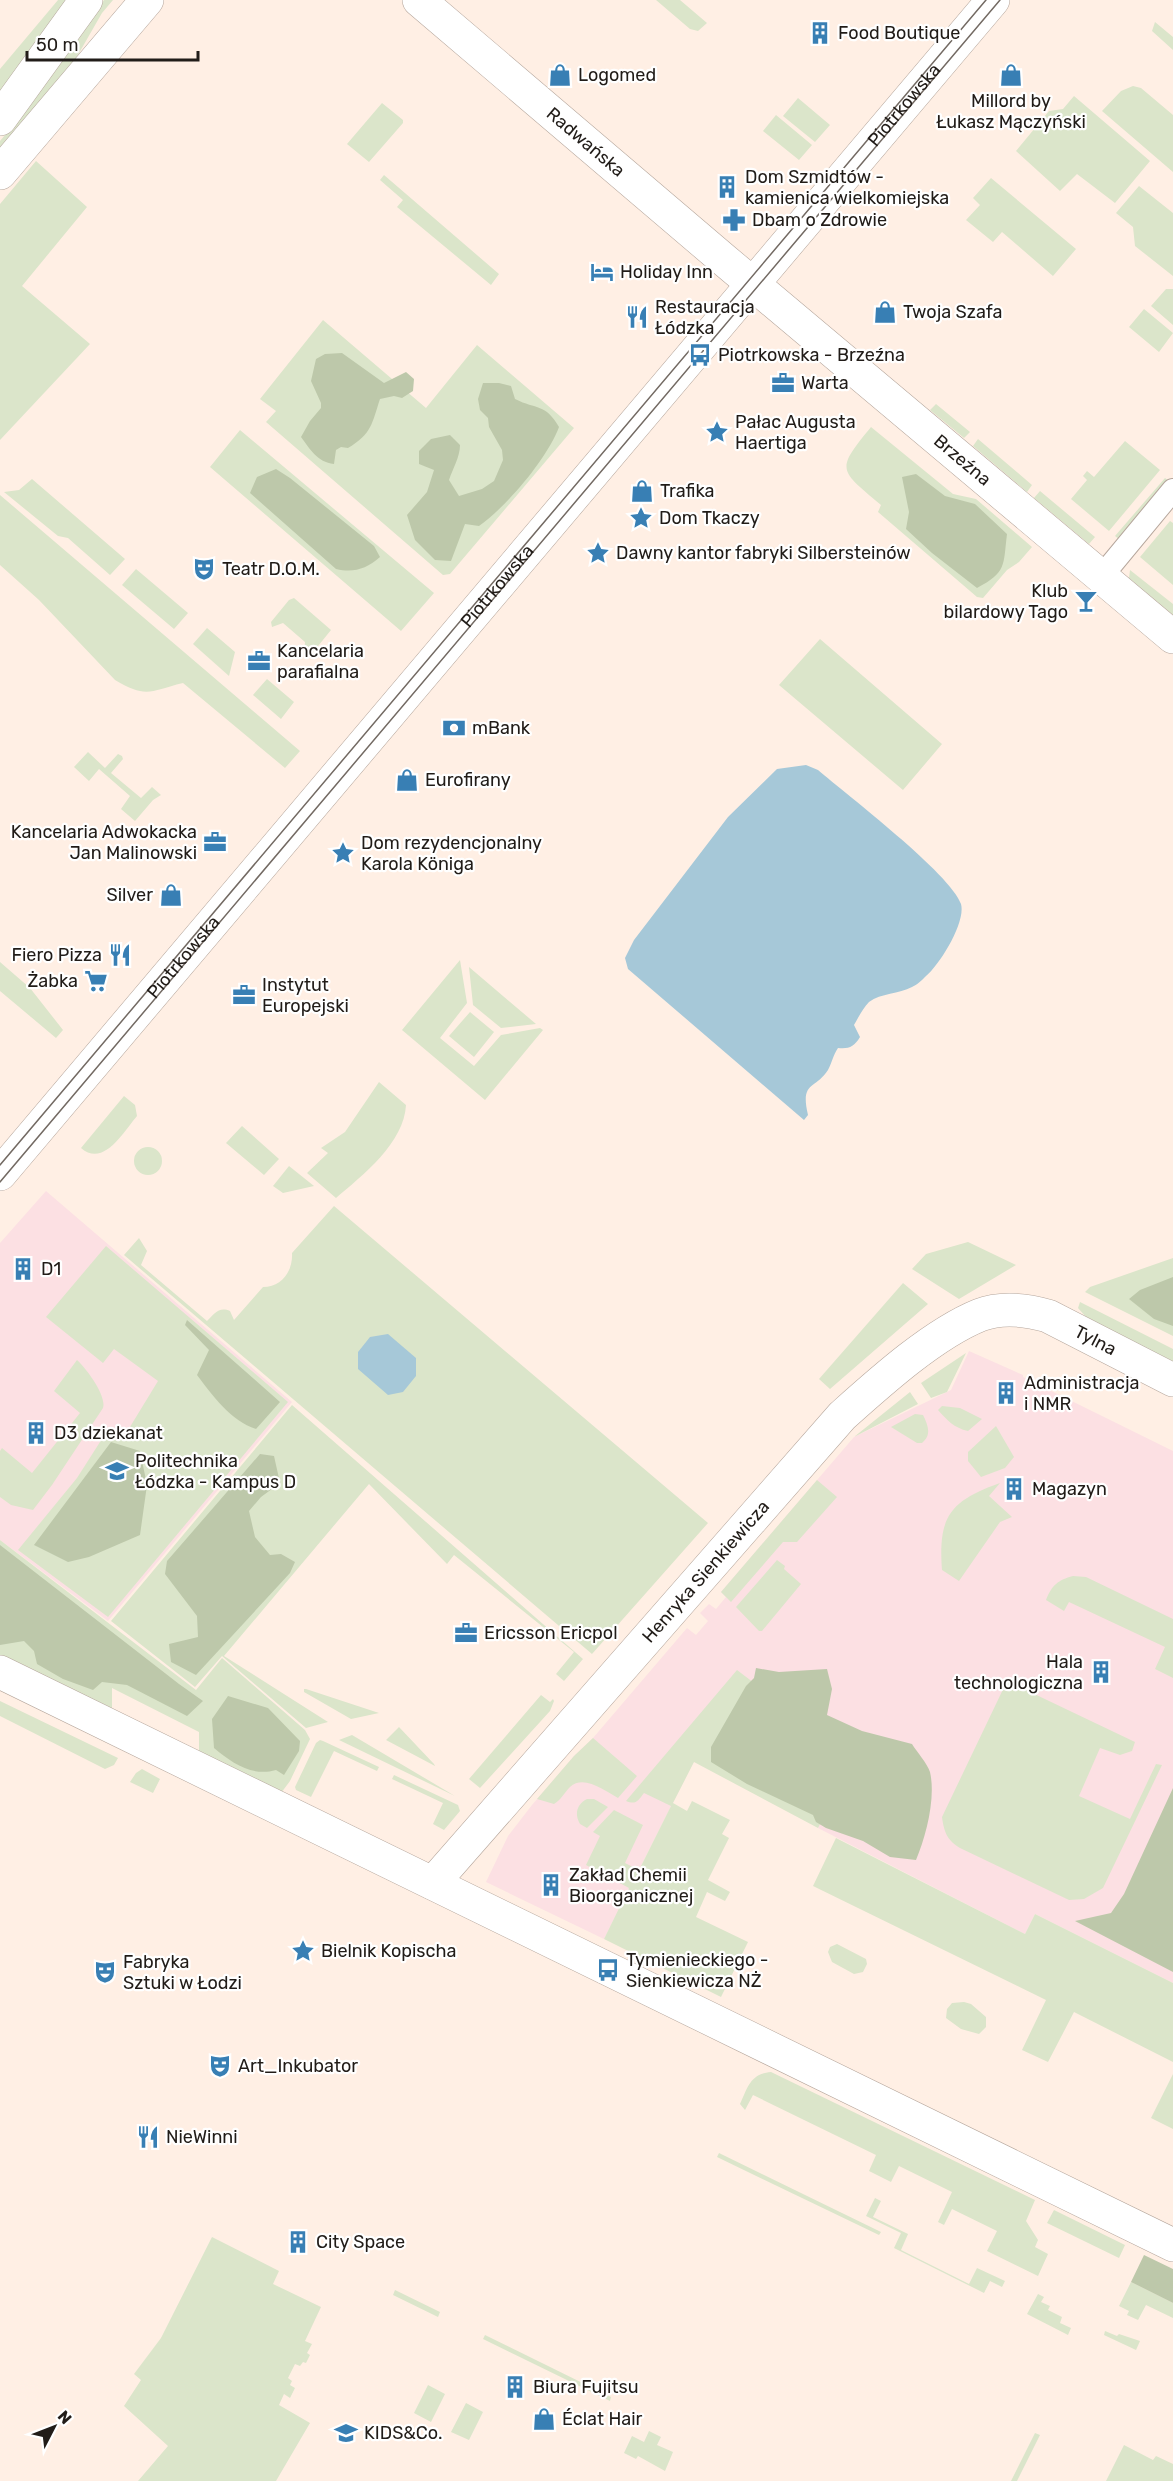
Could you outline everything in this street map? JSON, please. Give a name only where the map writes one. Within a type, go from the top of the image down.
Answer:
[{"type":"street","points":[[0,119],[86,0]]},
{"type":"street","points":[[0,173],[147,0]]},
{"type":"street","name":"Radwańska","points":[[419,0],[753,284]]},
{"type":"street","name":"Piotrkowska","points":[[0,1174],[993,0]]},
{"type":"street","name":"Brzeźna","points":[[753,284],[1173,637]]},
{"type":"street","points":[[1101,577],[1173,490]]},
{"type":"street","name":"Tylna","points":[[1015,1310],[1048,1316],[1173,1380]]},
{"type":"street","name":"Henryka Sienkiewicza","points":[[433,1883],[842,1416],[897,1368],[962,1325],[981,1315],[1015,1310]]},
{"type":"street","points":[[0,1672],[1173,2245]]},
{"type":"shaded area","name":"Politechnika Łódzka - Kampus D","points":[[46,1191],[292,1402],[108,1621],[0,1540],[0,1243]]},
{"type":"shaded area","points":[[969,1351],[1023,1375],[1173,1451],[1173,1983],[1035,1914],[1025,1934],[818,1828],[862,1746],[694,1761],[604,1939],[486,1882],[508,1836],[532,1805],[687,1628],[696,1635],[708,1621],[700,1613],[709,1604],[716,1609],[726,1597],[721,1592],[854,1437],[951,1390]]},
{"type":"green space","points":[[58,0],[67,0],[0,96],[0,69]]},
{"type":"green space","points":[[104,0],[113,0],[102,13],[71,67],[0,151],[0,141],[21,116]]},
{"type":"green space","points":[[656,0],[680,0],[707,23],[698,31],[690,29]]},
{"type":"green space","points":[[1155,22],[1173,37],[1173,50],[1152,31]]},
{"type":"green space","points":[[1133,86],[1141,88],[1173,115],[1173,172],[1102,111],[1121,91]]},
{"type":"green space","points":[[1074,96],[1150,161],[1115,203],[1077,174],[1060,191],[1016,151],[1049,111],[1063,109]]},
{"type":"green space","points":[[798,98],[830,125],[815,142],[783,116]]},
{"type":"green space","points":[[382,103],[403,120],[403,123],[369,162],[347,144]]},
{"type":"green space","points":[[776,115],[812,145],[799,160],[763,131]]},
{"type":"green space","points":[[36,161],[87,207],[22,286],[90,344],[0,440],[0,204]]},
{"type":"green space","points":[[384,175],[499,274],[491,285],[397,207],[403,200],[380,180]]},
{"type":"green space","points":[[991,178],[1076,249],[1053,276],[1002,232],[993,242],[966,220],[980,205],[973,198]]},
{"type":"green space","points":[[1139,186],[1173,213],[1173,276],[1135,246],[1133,227],[1116,213]]},
{"type":"green space","points":[[1166,289],[1173,289],[1173,325],[1151,306]]},
{"type":"green space","points":[[1144,309],[1173,333],[1159,352],[1129,327]]},
{"type":"green space","points":[[323,320],[426,408],[477,345],[574,428],[450,574],[443,575],[266,422],[276,411],[260,399]]},
{"type":"green space","points":[[342,353],[384,383],[406,372],[414,379],[413,391],[402,398],[394,396],[380,399],[367,433],[348,448],[341,447],[336,450],[334,464],[318,458],[301,437],[321,408],[311,381],[316,359],[325,354]]},
{"type":"green space","points":[[483,383],[511,386],[515,399],[545,410],[559,427],[536,467],[502,507],[479,526],[465,524],[451,561],[435,560],[415,540],[407,515],[427,492],[434,470],[419,464],[419,451],[431,439],[450,435],[460,445],[458,458],[449,480],[459,496],[482,489],[494,481],[503,460],[502,450],[489,427],[488,418],[480,410],[478,399]]},
{"type":"green space","points":[[936,404],[970,432],[964,438],[930,410]]},
{"type":"green space","points":[[871,427],[953,494],[976,499],[1032,547],[1019,562],[1007,570],[983,598],[977,597],[878,512],[881,505],[850,476],[847,462]]},
{"type":"green space","points":[[240,430],[434,593],[401,631],[210,467]]},
{"type":"green space","points":[[978,439],[1032,485],[1027,492],[973,446]]},
{"type":"green space","points":[[1125,441],[1160,470],[1109,531],[1071,499],[1087,480],[1083,476],[1087,471],[1094,477]]},
{"type":"green space","points":[[276,469],[374,546],[380,557],[360,569],[336,569],[250,493],[257,477]]},
{"type":"green space","points":[[916,474],[945,496],[975,504],[1007,534],[1002,567],[994,577],[977,588],[932,553],[906,529],[909,512],[902,477]]},
{"type":"green space","points":[[1165,478],[1170,482],[1120,540],[1115,536]]},
{"type":"green space","points":[[32,479],[125,559],[110,575],[68,538],[58,536],[4,492],[19,490]]},
{"type":"green space","points":[[1040,491],[1095,537],[1089,544],[1034,498]]},
{"type":"green space","points":[[0,495],[300,751],[285,768],[183,683],[149,692],[134,690],[115,680],[39,600],[0,565]]},
{"type":"green space","points":[[1170,521],[1173,523],[1173,585],[1140,557]]},
{"type":"green space","points":[[136,569],[188,613],[174,629],[122,585]]},
{"type":"green space","points":[[1130,570],[1173,604],[1173,615],[1129,578]]},
{"type":"green space","points":[[294,598],[331,630],[310,656],[304,654],[305,642],[283,623],[272,627],[271,622],[289,600]]},
{"type":"green space","points":[[207,628],[235,652],[229,676],[193,644]]},
{"type":"green space","points":[[820,639],[942,744],[903,790],[779,685]]},
{"type":"green space","points":[[267,679],[294,702],[281,719],[253,695]]},
{"type":"green space","points":[[88,752],[105,768],[118,754],[122,756],[123,759],[111,773],[141,798],[152,787],[161,795],[153,800],[135,821],[121,809],[130,796],[99,769],[89,781],[74,767]]},
{"type":"green space","points":[[460,960],[467,1003],[440,1038],[474,1066],[501,1035],[540,1028],[543,1030],[485,1100],[402,1030]]},
{"type":"green space","points":[[0,962],[30,988],[63,1030],[56,1038],[0,991]]},
{"type":"green space","points":[[469,967],[536,1024],[501,1028],[473,1005]]},
{"type":"green space","points":[[470,1012],[494,1032],[474,1057],[449,1036]]},
{"type":"green space","points":[[379,1082],[406,1105],[404,1119],[390,1145],[380,1157],[336,1198],[307,1173],[328,1153],[321,1148],[345,1132]]},
{"type":"green space","points":[[124,1096],[135,1105],[137,1116],[120,1138],[98,1154],[89,1153],[81,1148]]},
{"type":"green space","points":[[242,1126],[279,1159],[264,1175],[226,1143]]},
{"type":"green space","points":[[148,1147],[158,1151],[162,1161],[158,1171],[148,1175],[138,1171],[134,1161],[138,1151]]},
{"type":"green space","points":[[289,1166],[314,1186],[283,1193],[273,1186]]},
{"type":"green space","points":[[334,1206],[708,1523],[592,1654],[124,1255],[139,1238],[147,1251],[141,1265],[207,1321],[223,1309],[230,1311],[234,1320],[263,1287],[276,1284],[285,1277],[291,1266],[292,1253]]},
{"type":"green space","points":[[968,1242],[1016,1265],[959,1299],[912,1269],[926,1254]]},
{"type":"green space","points":[[106,1246],[288,1402],[108,1617],[18,1550],[77,1478],[107,1431],[122,1440],[158,1381],[114,1349],[103,1363],[46,1317]]},
{"type":"green space","points":[[1173,1258],[1173,1336],[1085,1292],[1090,1287]]},
{"type":"green space","points":[[1173,1277],[1173,1326],[1154,1319],[1129,1299],[1140,1290]]},
{"type":"green space","points":[[903,1283],[928,1304],[830,1389],[819,1379]]},
{"type":"green space","points":[[1080,1302],[1173,1349],[1173,1362],[1086,1317],[1078,1308]]},
{"type":"green space","points":[[187,1320],[280,1402],[256,1429],[230,1414],[197,1375],[209,1350],[185,1325]]},
{"type":"green space","points":[[966,1353],[947,1392],[931,1398],[921,1383]]},
{"type":"green space","points":[[77,1360],[99,1390],[103,1408],[33,1510],[11,1505],[0,1497],[0,1451],[2,1448],[32,1473],[80,1413],[54,1391]]},
{"type":"green space","points":[[910,1392],[918,1404],[854,1437]]},
{"type":"green space","points":[[292,1405],[583,1659],[564,1681],[556,1674],[574,1652],[454,1555],[447,1564],[369,1484],[224,1656],[328,1722],[306,1728],[222,1656],[195,1687],[111,1621]]},
{"type":"green space","points":[[942,1406],[960,1408],[982,1419],[968,1431],[963,1430],[951,1423],[938,1410]]},
{"type":"green space","points":[[915,1414],[923,1415],[928,1426],[927,1437],[922,1443],[917,1443],[891,1427]]},
{"type":"green space","points":[[996,1426],[1014,1457],[1005,1468],[981,1477],[968,1461],[968,1452]]},
{"type":"green space","points":[[111,1442],[140,1451],[147,1485],[140,1535],[89,1557],[68,1562],[34,1545]]},
{"type":"green space","points":[[260,1454],[274,1456],[280,1483],[261,1497],[249,1511],[255,1537],[270,1555],[281,1554],[295,1562],[290,1573],[196,1675],[171,1662],[169,1644],[198,1637],[197,1616],[165,1574],[167,1561]]},
{"type":"green space","points":[[817,1480],[837,1497],[797,1542],[783,1542],[731,1602],[721,1592]]},
{"type":"green space","points":[[1000,1483],[989,1496],[1012,1517],[1000,1522],[959,1581],[942,1570],[941,1551],[945,1523],[959,1504]]},
{"type":"green space","points":[[0,1540],[196,1690],[222,1658],[305,1730],[310,1739],[290,1781],[281,1793],[199,1753],[199,1732],[112,1688],[112,1711],[0,1656]]},
{"type":"green space","points":[[0,1545],[203,1701],[187,1716],[127,1685],[102,1682],[93,1690],[63,1679],[37,1664],[34,1651],[24,1641],[0,1645]]},
{"type":"green space","points":[[777,1560],[801,1584],[762,1631],[759,1631],[736,1607]]},
{"type":"green space","points":[[1073,1576],[1086,1577],[1173,1619],[1173,1678],[1155,1669],[1165,1647],[1069,1602],[1064,1611],[1046,1600],[1056,1584]]},
{"type":"green space","points":[[756,1668],[779,1672],[827,1669],[832,1689],[827,1715],[862,1731],[912,1744],[929,1769],[932,1782],[929,1817],[916,1860],[890,1857],[863,1841],[826,1828],[816,1822],[813,1815],[747,1784],[711,1762],[711,1747],[746,1686],[754,1678]]},
{"type":"green space","points":[[737,1670],[786,1707],[862,1746],[818,1828],[694,1762],[673,1803],[687,1811],[692,1801],[730,1820],[722,1834],[729,1838],[708,1880],[730,1892],[725,1901],[707,1892],[696,1917],[748,1942],[721,1997],[604,1939],[629,1888],[586,1865],[600,1836],[593,1832],[614,1810],[643,1825],[625,1863],[639,1870],[671,1806],[644,1793],[632,1803],[626,1801]]},
{"type":"green space","points":[[1007,1681],[1135,1742],[1132,1751],[1120,1755],[1100,1748],[1079,1796],[1130,1819],[1156,1764],[1162,1765],[1103,1888],[1084,1899],[1069,1900],[960,1848],[949,1839],[945,1831],[942,1817]]},
{"type":"green space","points":[[304,1689],[379,1713],[351,1719],[304,1692]]},
{"type":"green space","points":[[541,1695],[550,1702],[553,1699],[550,1711],[480,1788],[469,1779]]},
{"type":"green space","points":[[228,1696],[268,1708],[300,1741],[299,1751],[284,1775],[276,1770],[259,1772],[243,1767],[214,1748],[212,1719]]},
{"type":"green space","points":[[0,1701],[118,1758],[114,1765],[105,1769],[0,1716]]},
{"type":"green space","points":[[399,1727],[434,1764],[435,1766],[386,1740]]},
{"type":"green space","points":[[352,1735],[455,1796],[339,1740]]},
{"type":"green space","points":[[593,1738],[637,1776],[618,1798],[601,1788],[582,1782],[570,1787],[554,1804],[537,1799],[574,1756]]},
{"type":"green space","points":[[320,1740],[379,1767],[377,1771],[334,1751],[311,1797],[296,1790],[295,1787],[316,1743]]},
{"type":"green space","points":[[142,1769],[160,1779],[153,1793],[130,1782]]},
{"type":"green space","points":[[394,1775],[458,1805],[460,1811],[444,1830],[433,1824],[443,1803],[392,1779]]},
{"type":"green space","points":[[1173,1788],[1173,1972],[1075,1921],[1111,1913],[1124,1894]]},
{"type":"green space","points":[[587,1799],[594,1799],[608,1807],[587,1828],[580,1824],[577,1813],[579,1806]]},
{"type":"green space","points":[[836,1838],[1025,1934],[1035,1914],[1173,1983],[1173,2062],[1074,2012],[1048,2062],[1022,2050],[1046,2000],[813,1886]]},
{"type":"green space","points":[[837,1944],[866,1959],[867,1964],[863,1972],[854,1974],[832,1962],[828,1952],[830,1947]]},
{"type":"green space","points":[[952,2003],[971,2004],[986,2017],[986,2027],[979,2034],[961,2029],[946,2018],[947,2009]]},
{"type":"green space","points":[[771,2072],[1035,2200],[1026,2221],[1038,2240],[1035,2247],[1048,2254],[1038,2276],[987,2251],[997,2231],[952,2209],[944,2225],[938,2222],[952,2192],[899,2166],[891,2182],[869,2171],[876,2155],[753,2095],[745,2110],[740,2104],[751,2082],[758,2075]]},
{"type":"green space","points":[[1173,2074],[1173,2129],[1151,2118]]},
{"type":"green space","points":[[719,2153],[881,2232],[879,2235],[717,2157]]},
{"type":"green space","points":[[875,2198],[881,2201],[873,2217],[908,2234],[901,2250],[969,2284],[977,2268],[1005,2281],[1002,2287],[990,2281],[984,2293],[894,2248],[901,2233],[866,2216]]},
{"type":"green space","points":[[1054,2210],[1125,2245],[1119,2258],[1047,2223]]},
{"type":"green space","points":[[212,2237],[279,2271],[273,2284],[321,2307],[305,2341],[312,2344],[307,2353],[310,2355],[306,2363],[303,2362],[300,2366],[295,2364],[288,2378],[292,2381],[290,2385],[295,2388],[290,2398],[284,2394],[279,2405],[310,2423],[276,2481],[138,2481],[168,2446],[124,2406],[141,2380],[134,2374],[161,2338]]},
{"type":"green space","points":[[1144,2255],[1173,2269],[1173,2303],[1131,2282]]},
{"type":"green space","points":[[1131,2282],[1173,2303],[1173,2318],[1146,2305],[1138,2320],[1127,2315],[1129,2311],[1119,2306]]},
{"type":"green space","points":[[395,2290],[440,2312],[438,2317],[393,2295]]},
{"type":"green space","points":[[1038,2294],[1044,2297],[1041,2302],[1050,2306],[1048,2310],[1062,2317],[1060,2323],[1071,2328],[1068,2335],[1027,2314]]},
{"type":"green space","points":[[1105,2331],[1140,2341],[1136,2350],[1104,2335]]},
{"type":"green space","points":[[485,2335],[611,2397],[610,2401],[483,2339]]},
{"type":"green space","points":[[428,2385],[445,2394],[431,2422],[414,2413]]},
{"type":"green space","points":[[466,2403],[483,2412],[469,2440],[451,2432]]},
{"type":"green space","points":[[649,2431],[661,2437],[657,2445],[673,2452],[665,2471],[638,2456],[636,2459],[624,2453],[632,2436],[644,2442]]},
{"type":"green space","points":[[1035,2433],[1040,2435],[1017,2481],[1011,2481]]},
{"type":"green space","points":[[1124,2445],[1153,2460],[1156,2456],[1173,2464],[1173,2481],[1106,2481]]},
{"type":"water","points":[[806,765],[818,770],[919,855],[953,891],[961,904],[962,912],[951,942],[924,978],[907,989],[874,999],[865,1007],[854,1025],[860,1037],[858,1040],[851,1047],[838,1048],[828,1070],[807,1091],[808,1115],[804,1120],[628,969],[625,958],[634,940],[728,817],[777,769]]},
{"type":"water","points":[[388,1334],[416,1358],[416,1376],[403,1392],[388,1395],[358,1369],[358,1352],[370,1337]]},
{"type":"tram line","points":[[0,1165],[986,0]]},
{"type":"tram line","points":[[0,1182],[1000,0]]},
{"type":"place","name":"Food Boutique","points":[[820,33]]},
{"type":"place","name":"Logomed","points":[[560,75]]},
{"type":"place","name":"Millord by Łukasz Mączyński","points":[[1011,75]]},
{"type":"place","name":"Dom Szmidtów - kamienica wielkomiejska","points":[[727,187]]},
{"type":"place","name":"Dbam o Zdrowie","points":[[734,220]]},
{"type":"place","name":"Holiday Inn","points":[[602,272]]},
{"type":"place","name":"Twoja Szafa","points":[[885,312]]},
{"type":"place","name":"Restauracja Łódzka","points":[[637,317]]},
{"type":"place","name":"Piotrkowska - Brzeźna","points":[[700,355]]},
{"type":"place","name":"Warta","points":[[783,383]]},
{"type":"place","name":"Pałac Augusta Haertiga","points":[[717,432]]},
{"type":"place","name":"Trafika","points":[[642,491]]},
{"type":"place","name":"Dom Tkaczy","points":[[641,518]]},
{"type":"place","name":"Dawny kantor fabryki Silbersteinów","points":[[598,553]]},
{"type":"place","name":"Teatr D.O.M.","points":[[204,569]]},
{"type":"place","name":"Klub bilardowy Tago","points":[[1086,601]]},
{"type":"place","name":"Kancelaria parafialna","points":[[259,661]]},
{"type":"place","name":"mBank","points":[[454,728]]},
{"type":"place","name":"Eurofirany","points":[[407,780]]},
{"type":"place","name":"Kancelaria Adwokacka Jan Malinowski","points":[[215,842]]},
{"type":"place","name":"Dom rezydencjonalny Karola Königa","points":[[343,853]]},
{"type":"place","name":"Silver","points":[[171,895]]},
{"type":"place","name":"Fiero Pizza","points":[[120,955]]},
{"type":"place","name":"Żabka","points":[[96,981]]},
{"type":"place","name":"Instytut Europejski","points":[[244,995]]},
{"type":"place","name":"D1","points":[[23,1269]]},
{"type":"place","name":"Administracja i NMR","points":[[1006,1393]]},
{"type":"place","name":"D3 dziekanat","points":[[36,1433]]},
{"type":"place","name":"Politechnika Łódzka - Kampus D","points":[[117,1471]]},
{"type":"place","name":"Magazyn","points":[[1014,1489]]},
{"type":"place","name":"Ericsson Ericpol","points":[[466,1633]]},
{"type":"place","name":"Hala technologiczna","points":[[1101,1672]]},
{"type":"place","name":"Zakład Chemii Bioorganicznej","points":[[551,1885]]},
{"type":"place","name":"Bielnik Kopischa","points":[[303,1951]]},
{"type":"place","name":"Tymienieckiego - Sienkiewicza NŻ","points":[[608,1970]]},
{"type":"place","name":"Fabryka Sztuki w Łodzi","points":[[105,1972]]},
{"type":"place","name":"Art_Inkubator","points":[[220,2066]]},
{"type":"place","name":"NieWinni","points":[[148,2137]]},
{"type":"place","name":"City Space","points":[[298,2242]]},
{"type":"place","name":"Biura Fujitsu","points":[[515,2387]]},
{"type":"place","name":"Éclat Hair","points":[[544,2419]]},
{"type":"place","name":"KIDS&Co.","points":[[346,2433]]}]
